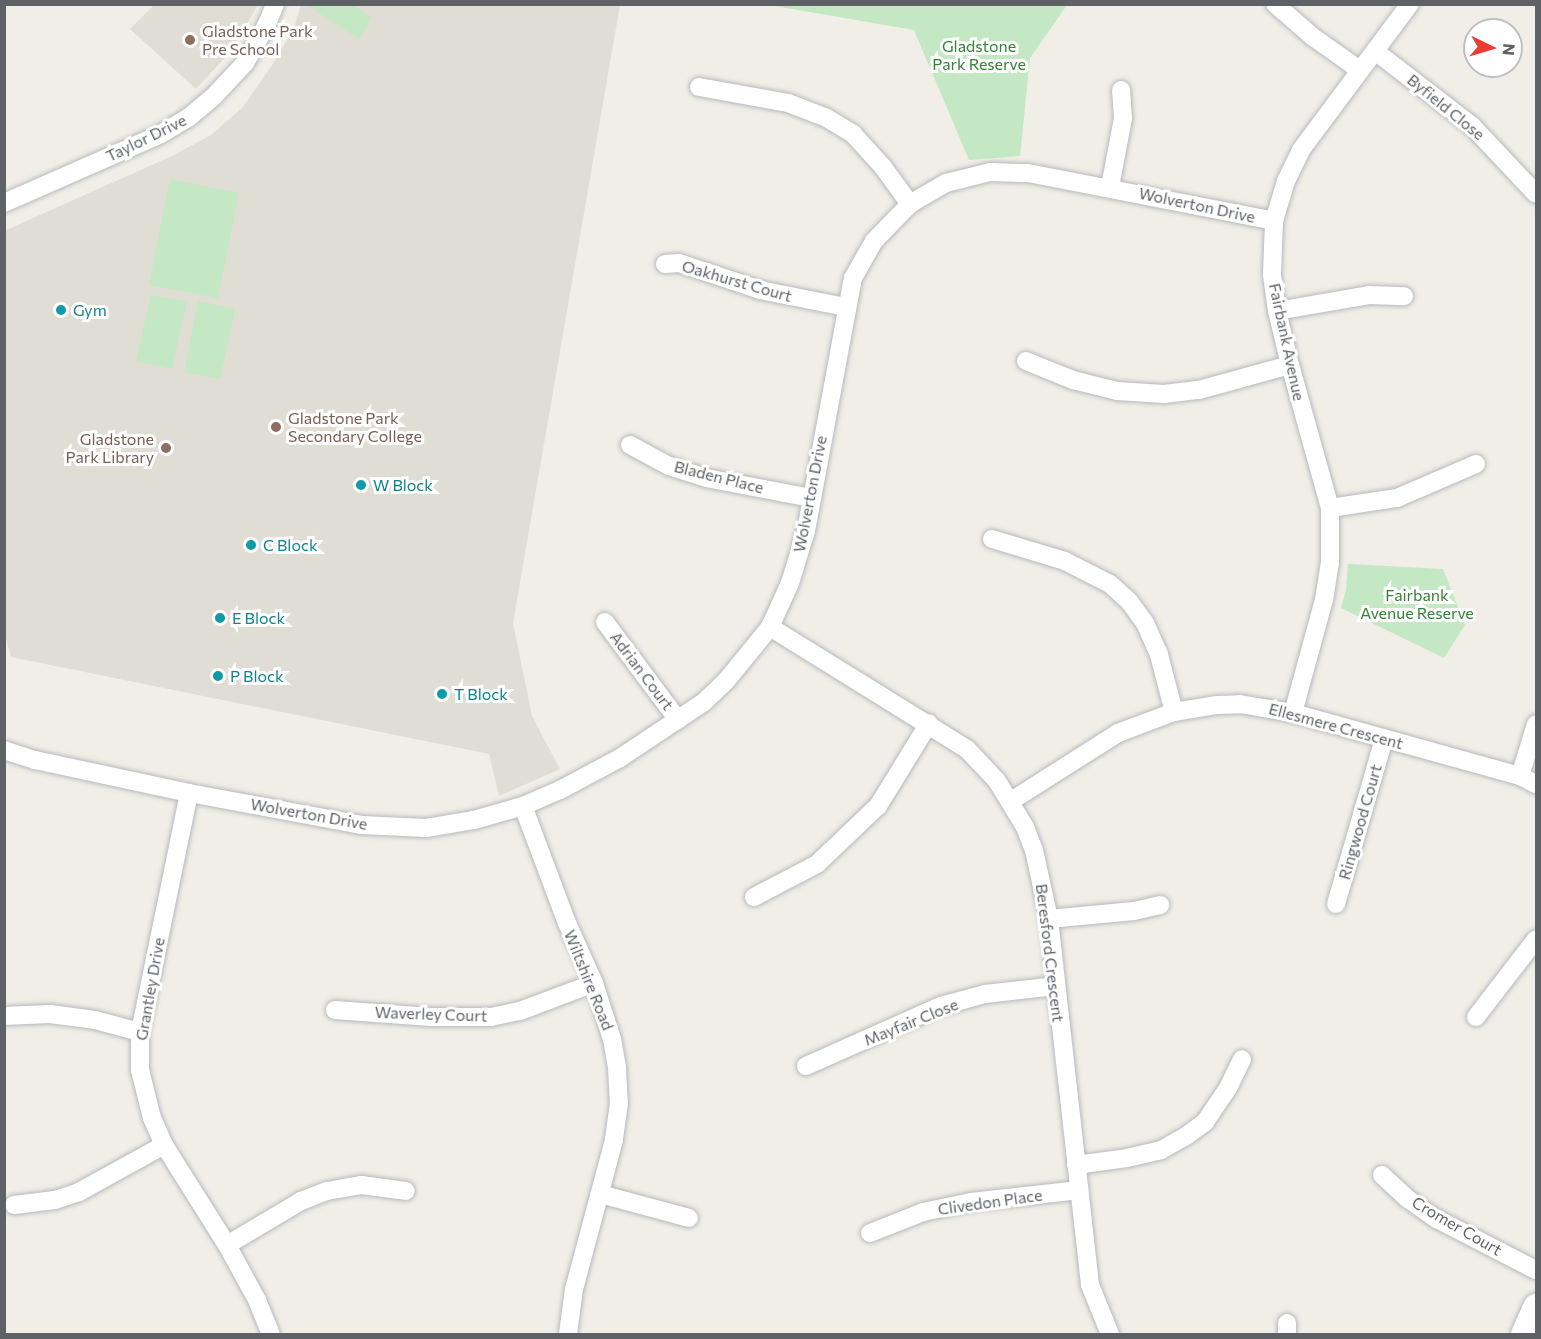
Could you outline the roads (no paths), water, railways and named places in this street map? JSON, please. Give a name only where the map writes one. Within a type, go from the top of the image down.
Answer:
[{"type":"street","name":"Taylor Drive","points":[[4,203],[161,134],[188,118],[216,95],[245,63],[267,24],[275,4]]},
{"type":"street","points":[[1275,4],[1313,37],[1360,70]]},
{"type":"street","name":"Fairbank Avenue","points":[[1293,713],[1324,600],[1330,562],[1330,508],[1290,365],[1278,311],[1272,274],[1274,221],[1286,181],[1301,150],[1410,4]]},
{"type":"street","name":"Byfield Close","points":[[1375,51],[1472,126],[1536,194]]},
{"type":"street","points":[[699,87],[788,103],[825,117],[853,134],[883,167],[910,204]]},
{"type":"street","points":[[1110,187],[1123,118],[1121,90]]},
{"type":"street","name":"Wolverton Drive","points":[[4,750],[35,760],[189,793],[370,826],[426,828],[474,820],[523,806],[610,763],[678,720],[726,681],[770,627],[790,583],[806,531],[845,307],[853,278],[874,242],[910,204],[946,183],[990,172],[1028,173],[1110,187],[1274,221]]},
{"type":"street","name":"Oakhurst Court","points":[[665,264],[679,263],[760,290],[845,307]]},
{"type":"street","points":[[1278,311],[1369,295],[1404,296]]},
{"type":"street","points":[[1026,362],[1073,380],[1117,391],[1164,394],[1199,390],[1290,365]]},
{"type":"street","name":"Bladen Place","points":[[630,445],[669,466],[705,478],[812,498]]},
{"type":"street","points":[[1330,508],[1397,498],[1476,464]]},
{"type":"street","points":[[992,539],[1065,561],[1110,585],[1129,601],[1144,623],[1159,655],[1174,712]]},
{"type":"street","name":"Adrian Court","points":[[605,622],[678,720]]},
{"type":"street","name":"Beresford Crescent","points":[[770,627],[968,749],[1011,801],[1034,850],[1049,919],[1090,1285],[1110,1335]]},
{"type":"street","name":"Ellesmere Crescent","points":[[1011,801],[1118,733],[1174,712],[1240,704],[1293,713],[1528,780]]},
{"type":"street","points":[[754,897],[817,864],[878,806],[929,723]]},
{"type":"street","points":[[1528,780],[1536,724]]},
{"type":"street","name":"Ringwood Court","points":[[1336,904],[1383,739]]},
{"type":"street","name":"Grantley Drive","points":[[189,793],[140,1032],[140,1070],[152,1118],[164,1144],[227,1245],[257,1300],[271,1335]]},
{"type":"street","name":"Wiltshire Road","points":[[523,806],[567,923],[594,983],[612,1039],[619,1103],[600,1194],[574,1289],[568,1335]]},
{"type":"street","points":[[1049,919],[1160,905]]},
{"type":"street","points":[[1476,1017],[1536,939]]},
{"type":"street","name":"Waverley Court","points":[[335,1010],[431,1017],[491,1017],[553,1001],[594,983]]},
{"type":"street","name":"Mayfair Close","points":[[806,1066],[941,1006],[985,994],[1055,986]]},
{"type":"street","points":[[4,1016],[62,1016],[95,1020],[140,1032]]},
{"type":"street","points":[[1076,1166],[1161,1150],[1186,1136],[1205,1122],[1228,1088],[1242,1059]]},
{"type":"street","points":[[14,1205],[55,1200],[79,1192],[164,1144]]},
{"type":"street","name":"Cromer Court","points":[[1382,1174],[1408,1199],[1437,1219],[1536,1270]]},
{"type":"street","points":[[227,1245],[301,1201],[327,1191],[361,1185],[406,1191]]},
{"type":"street","name":"Clivedon Place","points":[[870,1233],[923,1212],[971,1202],[1079,1190]]},
{"type":"street","points":[[600,1194],[690,1218]]},
{"type":"street","points":[[1524,1335],[1536,1307]]},
{"type":"place","name":"Gladstone Park Pre School","points":[[190,40]]},
{"type":"place","name":"Gym","points":[[61,310]]},
{"type":"place","name":"Gladstone Park Secondary College","points":[[276,427]]},
{"type":"place","name":"Gladstone Park Library","points":[[166,448]]},
{"type":"place","name":"W Block","points":[[361,485]]},
{"type":"place","name":"C Block","points":[[251,545]]},
{"type":"place","name":"E Block","points":[[220,618]]},
{"type":"place","name":"P Block","points":[[218,676]]},
{"type":"place","name":"T Block","points":[[442,694]]},
{"type":"park label","name":"Gladstone Park Reserve","points":[[979,55]]},
{"type":"park label","name":"Fairbank Avenue Reserve","points":[[1417,604]]}]
